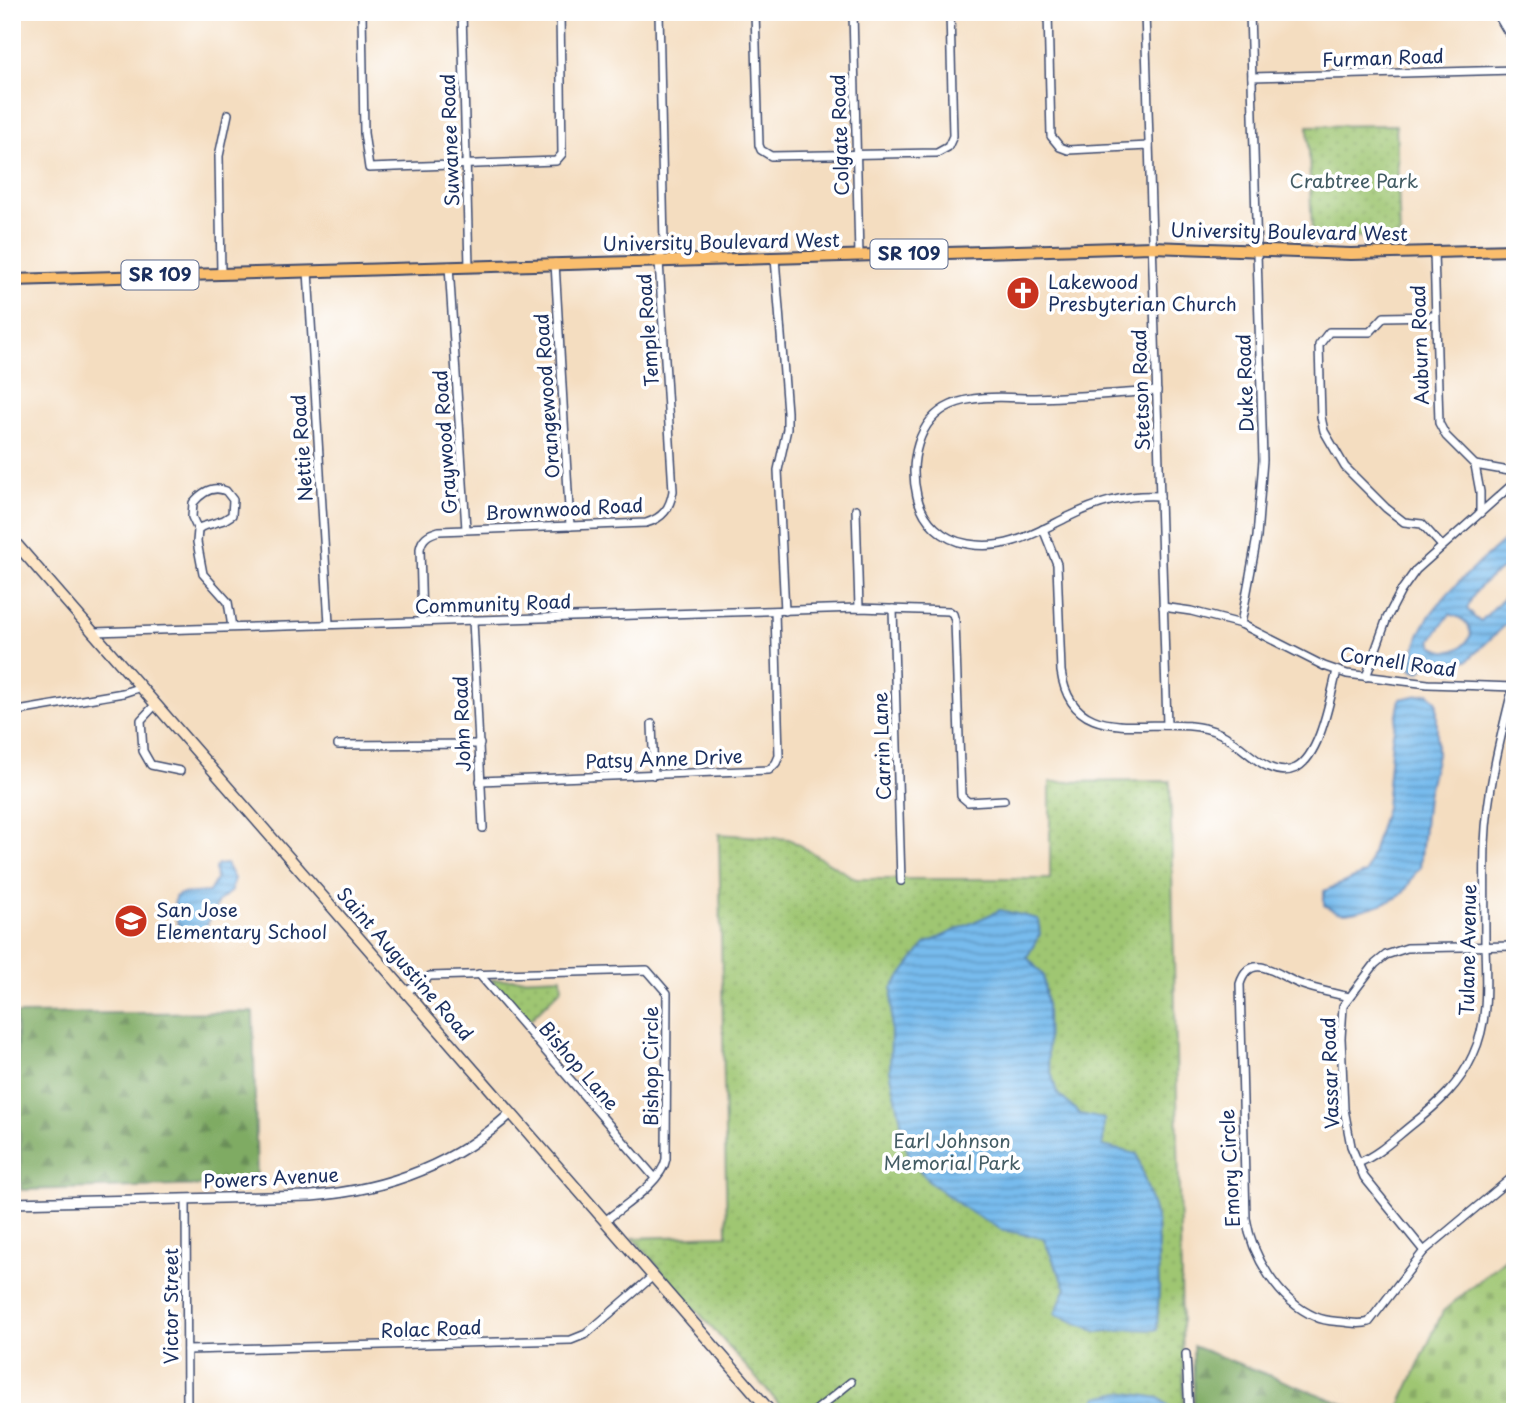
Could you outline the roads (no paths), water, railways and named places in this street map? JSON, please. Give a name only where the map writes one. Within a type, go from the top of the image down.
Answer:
[{"type":"main road","name":"University Boulevard West","points":[[12,280],[1152,247],[1351,254],[1515,250]]},
{"type":"main road","name":"Saint Augustine Road","points":[[12,539],[771,1412]]},
{"type":"street","points":[[362,12],[364,132],[369,168],[556,161],[562,154],[563,142],[560,12]]},
{"type":"street","name":"Suwanee Road","points":[[462,12],[469,266]]},
{"type":"street","name":"Temple Road","points":[[659,12],[664,245],[659,261],[673,491],[671,501],[661,516]]},
{"type":"street","points":[[755,12],[759,145],[761,150],[771,156],[937,153],[948,148],[953,136],[950,12]]},
{"type":"street","name":"Colgate Road","points":[[853,12],[859,256]]},
{"type":"street","points":[[1048,12],[1051,136],[1054,142],[1068,150],[1149,146]]},
{"type":"street","name":"Stetson Road","points":[[1145,12],[1167,724]]},
{"type":"street","name":"Duke Road","points":[[1241,624],[1255,550],[1262,480],[1250,12]]},
{"type":"street","points":[[1496,12],[1515,44]]},
{"type":"street","name":"Furman Road","points":[[1252,77],[1515,70]]},
{"type":"street","points":[[221,273],[219,165],[228,114]]},
{"type":"street","name":"Auburn Road","points":[[1434,252],[1439,423],[1446,436],[1475,465]]},
{"type":"street","points":[[775,258],[787,412],[787,429],[778,470],[785,611]]},
{"type":"street","name":"Orangewood Road","points":[[555,264],[570,526]]},
{"type":"street","name":"Graywood Road","points":[[422,621],[422,542],[430,533],[466,530],[450,266]]},
{"type":"street","name":"Nettie Road","points":[[308,271],[329,624]]},
{"type":"street","points":[[1435,316],[1384,317],[1370,332],[1329,332],[1319,345],[1321,417],[1324,431],[1345,467],[1386,508],[1404,522],[1422,524],[1441,545]]},
{"type":"street","points":[[1157,391],[1100,396],[976,399],[951,405],[930,421],[919,439],[916,448],[915,490],[927,519],[944,535],[970,545],[1017,541],[1092,507],[1121,498],[1160,496]]},
{"type":"street","points":[[1480,513],[1480,492],[1475,465],[1515,472]]},
{"type":"street","points":[[1366,677],[1387,618],[1416,570],[1515,482]]},
{"type":"street","points":[[198,530],[232,515],[233,500],[226,491],[206,491],[193,503],[192,517],[198,530],[198,553],[203,574],[228,602],[232,627]]},
{"type":"street","points":[[856,509],[859,608]]},
{"type":"street","name":"Brownwood Road","points":[[466,530],[646,523],[661,516]]},
{"type":"street","points":[[1043,529],[1057,564],[1064,688],[1075,708],[1087,718],[1101,724],[1199,726],[1229,737],[1268,766],[1279,770],[1295,768],[1316,744],[1337,671]]},
{"type":"street","name":"Cornell Road","points":[[1163,607],[1210,615],[1241,624],[1337,671],[1366,677],[1460,687],[1514,687]]},
{"type":"street","name":"Community Road","points":[[94,632],[859,608],[949,611],[956,621],[961,796],[968,802],[1004,800]]},
{"type":"street","name":"Carrin Lane","points":[[894,609],[901,881]]},
{"type":"street","name":"Patsy Anne Drive","points":[[481,781],[763,772],[776,763],[779,731],[775,611]]},
{"type":"street","name":"John Road","points":[[474,620],[483,828]]},
{"type":"street","points":[[12,712],[123,693],[141,687]]},
{"type":"street","name":"Tulane Avenue","points":[[1358,1163],[1383,1149],[1435,1106],[1468,1065],[1480,1039],[1487,980],[1485,855],[1488,803],[1514,687]]},
{"type":"street","points":[[156,704],[141,719],[140,735],[145,758],[152,765],[180,771]]},
{"type":"street","points":[[652,724],[654,775]]},
{"type":"street","points":[[338,745],[480,744]]},
{"type":"street","points":[[1349,997],[1375,964],[1394,951],[1407,948],[1515,946]]},
{"type":"street","name":"Emory Circle","points":[[1349,997],[1299,984],[1267,968],[1254,967],[1244,974],[1240,984],[1239,1002],[1246,1218],[1250,1236],[1258,1259],[1283,1293],[1305,1311],[1325,1320],[1362,1324],[1373,1319],[1424,1251]]},
{"type":"street","name":"Bishop Circle","points":[[406,992],[430,976],[648,970],[667,993],[666,1159],[664,1170],[605,1221]]},
{"type":"street","name":"Bishop Lane","points":[[479,974],[655,1178]]},
{"type":"street","name":"Vassar Road","points":[[1349,997],[1343,1006],[1341,1027],[1344,1109],[1350,1146],[1364,1177],[1424,1251]]},
{"type":"street","name":"Powers Avenue","points":[[12,1203],[331,1194],[356,1191],[400,1180],[434,1166],[466,1148],[511,1113]]},
{"type":"street","points":[[1424,1251],[1515,1174]]},
{"type":"street","name":"Victor Street","points":[[186,1199],[187,1411]]},
{"type":"street","name":"Rolac Road","points":[[187,1350],[571,1340],[586,1334],[653,1276]]},
{"type":"street","points":[[1186,1354],[1189,1412]]},
{"type":"street","points":[[814,1412],[851,1382]]},
{"type":"street","points":[[119,1412],[187,1411]]},
{"type":"water","points":[[1515,531],[1515,563],[1486,581],[1467,609],[1481,621],[1515,586],[1515,616],[1468,660],[1450,661],[1434,657],[1420,672],[1411,669],[1418,637],[1430,615],[1478,564]],"holes":[[[1450,614],[1464,621],[1471,635],[1459,648],[1444,651],[1433,646],[1431,640]]]},
{"type":"water","points":[[1428,693],[1437,702],[1437,755],[1427,796],[1420,868],[1404,892],[1396,898],[1357,911],[1337,912],[1324,905],[1324,891],[1366,873],[1386,807],[1392,739],[1400,699]]},
{"type":"water","points":[[226,864],[234,879],[231,891],[218,902],[205,929],[196,934],[178,925],[174,910],[175,897],[180,894],[209,892],[216,880],[215,869],[218,865]]},
{"type":"water","points":[[1000,910],[1038,919],[1040,934],[1027,957],[1043,975],[1047,1006],[1048,1061],[1057,1093],[1080,1114],[1104,1119],[1103,1146],[1137,1154],[1157,1221],[1157,1330],[1098,1332],[1055,1314],[1066,1288],[1043,1238],[1002,1230],[967,1210],[931,1183],[909,1158],[890,1070],[892,988],[925,944]]},
{"type":"water","points":[[1121,1392],[1159,1398],[1172,1412],[1088,1412],[1098,1397]]},
{"type":"place","name":"Lakewood Presbyterian Church","points":[[1023,293]]},
{"type":"place","name":"San Jose Elementary School","points":[[131,921]]},
{"type":"park label","name":"Crabtree Park","points":[[1354,181]]},
{"type":"park label","name":"Earl Johnson Memorial Park","points":[[952,1152]]}]
